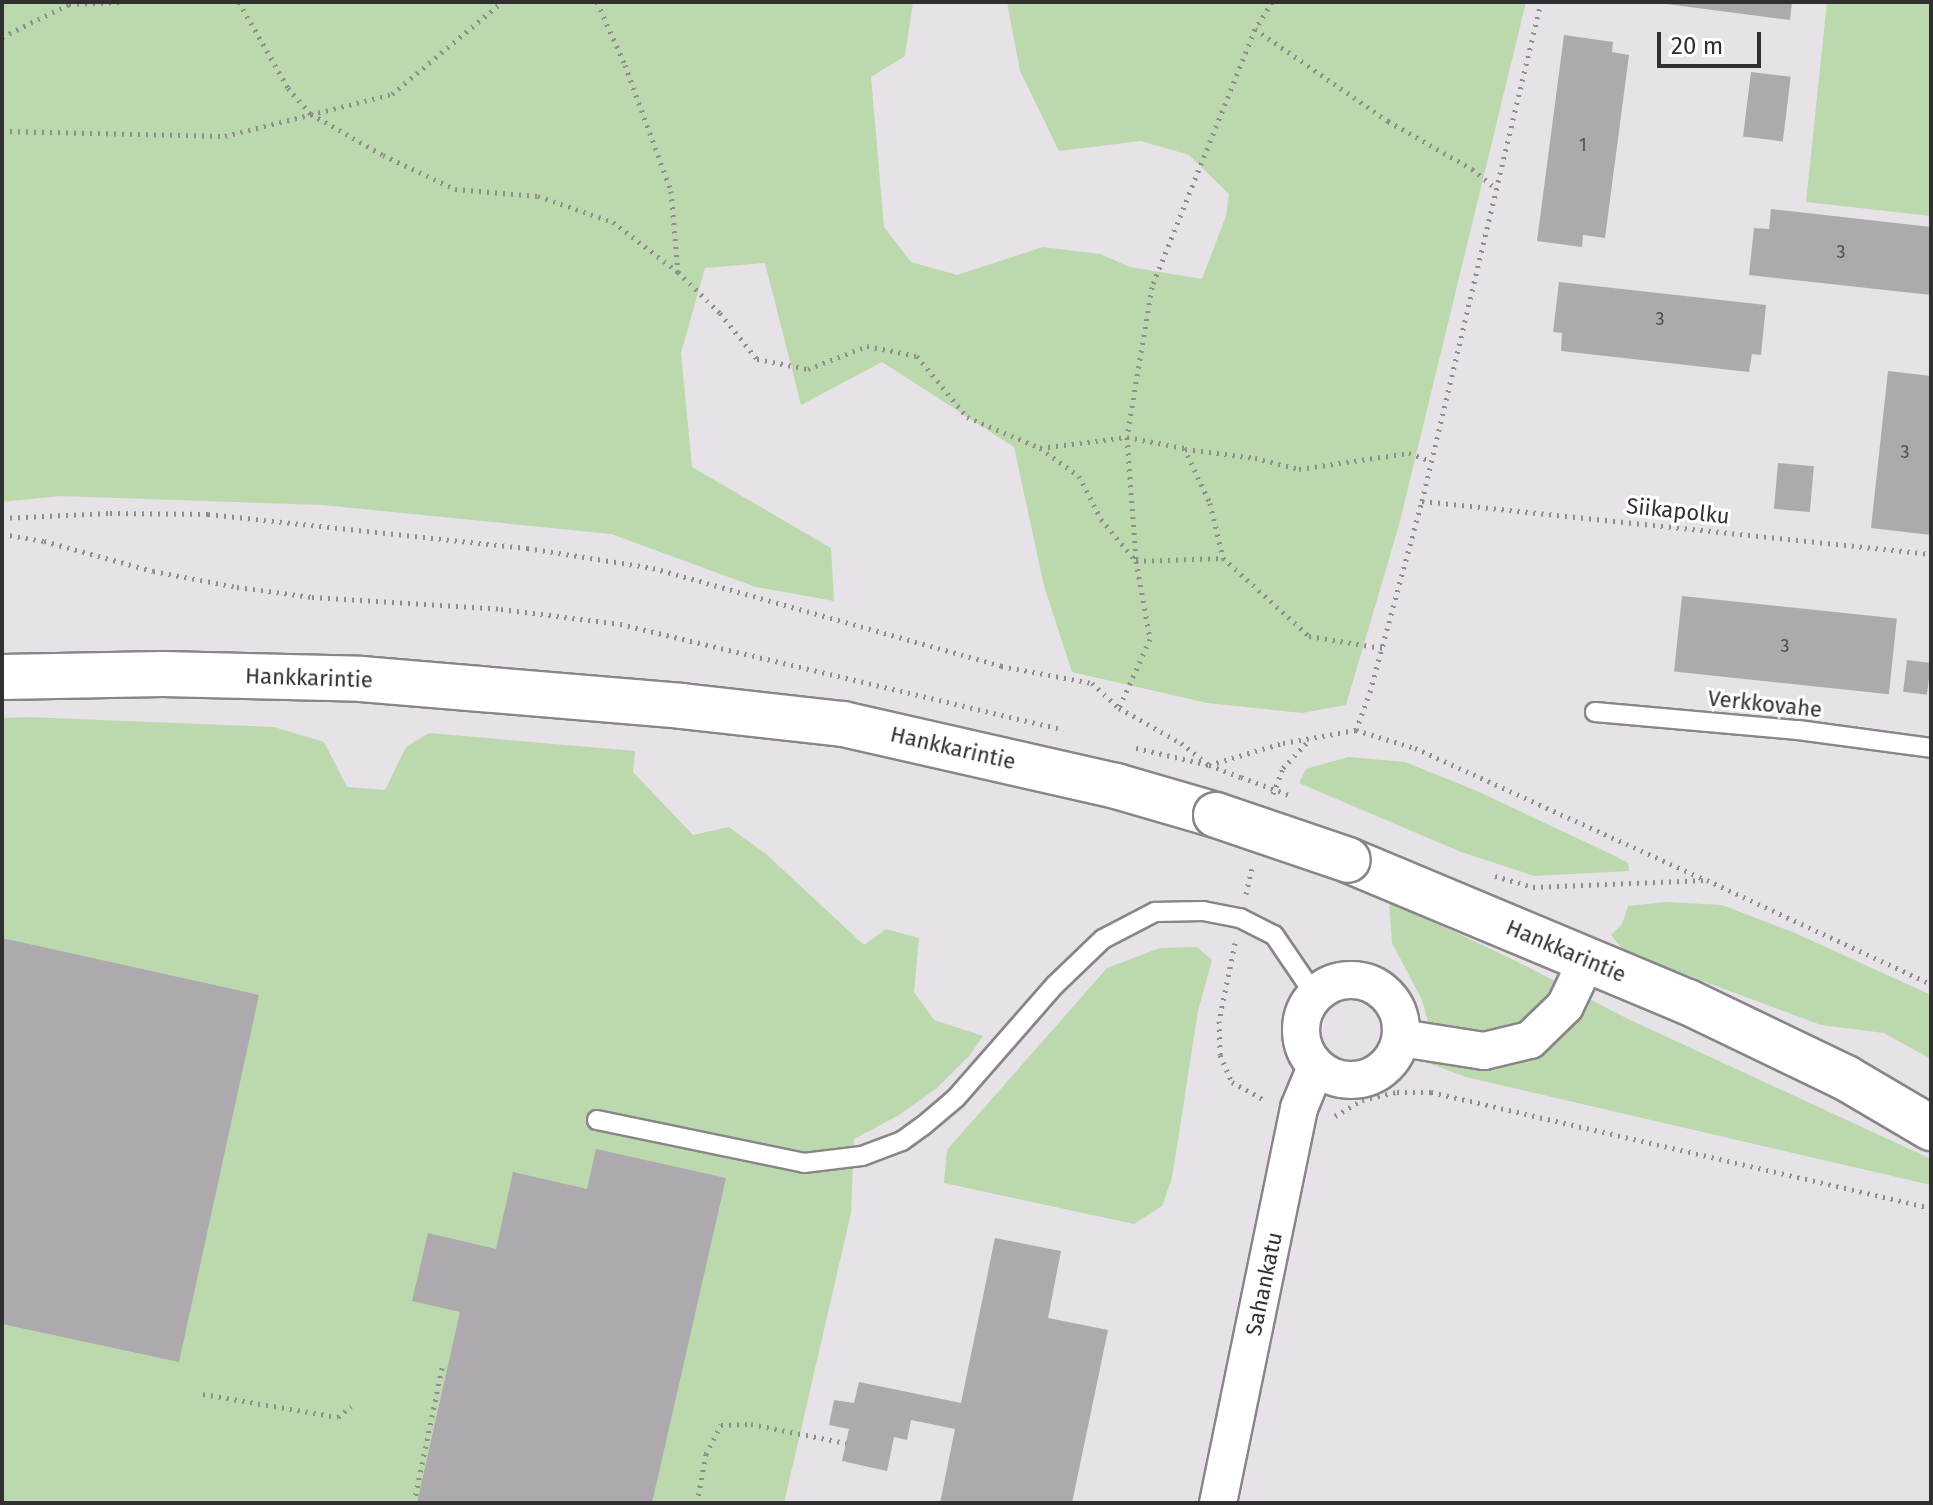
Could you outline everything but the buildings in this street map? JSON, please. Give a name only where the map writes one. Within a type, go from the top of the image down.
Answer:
[{"type":"main road","name":"Hankkarintie","points":[[2,677],[163,674],[361,679],[741,712],[843,724],[957,748],[1216,815],[1348,860],[1688,1002],[1846,1078],[1931,1128]]},
{"type":"main road","name":"Hankkarintie","points":[[1846,1078],[1931,1103]]},
{"type":"street","points":[[1401,1038],[1484,1051],[1530,1040],[1565,1006],[1587,960]]},
{"type":"street","points":[[1342,980],[1373,984],[1396,1006],[1401,1038],[1387,1066],[1360,1080],[1329,1076],[1316,1067],[1306,1054],[1301,1023],[1315,995],[1342,980]]},
{"type":"street","name":"Sahankatu","points":[[1218,1503],[1299,1108],[1316,1067]]},
{"type":"lane","name":"Verkkovahe","points":[[1595,712],[1798,730],[1931,748]]},
{"type":"lane","points":[[597,1120],[804,1163],[862,1156],[902,1141],[923,1126],[956,1098],[1055,985],[1103,939],[1155,912],[1203,911],[1240,918],[1274,935],[1315,995]]},
{"type":"path","points":[[2,37],[69,4],[120,2]]},
{"type":"path","points":[[239,2],[288,88],[311,114],[383,155],[455,189],[538,196],[613,222],[678,272],[720,313],[757,359],[808,369],[867,346],[917,356],[967,417],[1040,448],[1079,476],[1101,519],[1136,561]]},
{"type":"path","points":[[2,131],[225,136],[392,94],[502,2]]},
{"type":"path","points":[[597,2],[625,65],[671,191],[678,272]]},
{"type":"path","points":[[1119,708],[1150,639],[1136,561],[1127,437],[1152,287],[1255,29],[1272,2]]},
{"type":"path","points":[[1356,730],[1422,501],[1541,2]]},
{"type":"path","points":[[1255,29],[1388,121],[1472,169],[1497,189]]},
{"type":"path","points":[[1040,448],[1127,437],[1255,458],[1299,469],[1409,453],[1431,461]]},
{"type":"path","points":[[1184,448],[1210,503],[1223,558],[1309,636],[1382,648]]},
{"type":"path","name":"Siikapolku","points":[[1422,501],[1931,554]]},
{"type":"path","points":[[2,518],[110,513],[208,514],[527,548],[653,568],[1001,666],[1092,683],[1119,708],[1181,743],[1209,765]]},
{"type":"path","points":[[2,534],[44,541],[153,571],[252,589],[312,597],[501,609],[620,624],[1074,733]]},
{"type":"path","points":[[1136,561],[1223,558]]},
{"type":"path","points":[[1209,765],[1356,730],[1415,748],[1931,984]]},
{"type":"path","points":[[1134,747],[1209,765],[1241,777]]},
{"type":"path","points":[[1484,873],[1533,887],[1707,880]]},
{"type":"path","points":[[1331,1131],[1334,1116],[1362,1100],[1397,1092],[1431,1092],[1931,1208]]},
{"type":"path","points":[[414,1503],[442,1368]]},
{"type":"path","points":[[203,1394],[338,1417],[351,1406]]},
{"type":"path","points":[[697,1503],[706,1454],[721,1425],[751,1424],[846,1443]]},
{"type":"green space","points":[[2,2],[913,2],[905,56],[871,77],[884,227],[911,262],[957,275],[1043,247],[1100,254],[1130,267],[1202,279],[1226,216],[1229,194],[1189,155],[1141,141],[1059,151],[1020,71],[1007,2],[1526,2],[1399,525],[1346,705],[1302,713],[1207,703],[1072,672],[1044,586],[1014,447],[882,362],[801,405],[765,263],[705,268],[681,353],[692,467],[831,548],[834,601],[756,587],[611,534],[323,505],[60,496],[2,502]]},
{"type":"green space","points":[[1827,2],[1931,2],[1931,216],[1806,202]]},
{"type":"green space","points":[[2,718],[274,727],[324,742],[347,787],[385,790],[406,747],[429,733],[635,751],[633,772],[693,835],[729,827],[766,854],[864,945],[886,929],[919,938],[914,992],[934,1020],[983,1036],[969,1056],[937,1088],[899,1115],[854,1139],[851,1213],[784,1503],[2,1503]]},
{"type":"green space","points":[[1348,757],[1405,762],[1477,791],[1615,856],[1628,863],[1629,871],[1534,876],[1461,852],[1299,783],[1306,769]]},
{"type":"green space","points":[[1389,901],[1518,962],[1626,1018],[1931,1159],[1931,1185],[1466,1077],[1409,1056],[1432,1036],[1422,1000],[1392,943]]},
{"type":"green space","points":[[1666,902],[1722,905],[1795,933],[1931,995],[1931,1059],[1884,1033],[1821,1025],[1625,952],[1611,935],[1622,924],[1628,906]]},
{"type":"green space","points":[[1197,947],[1212,960],[1198,1011],[1172,1178],[1162,1206],[1134,1224],[944,1183],[947,1150],[1107,968],[1160,948]]}]
